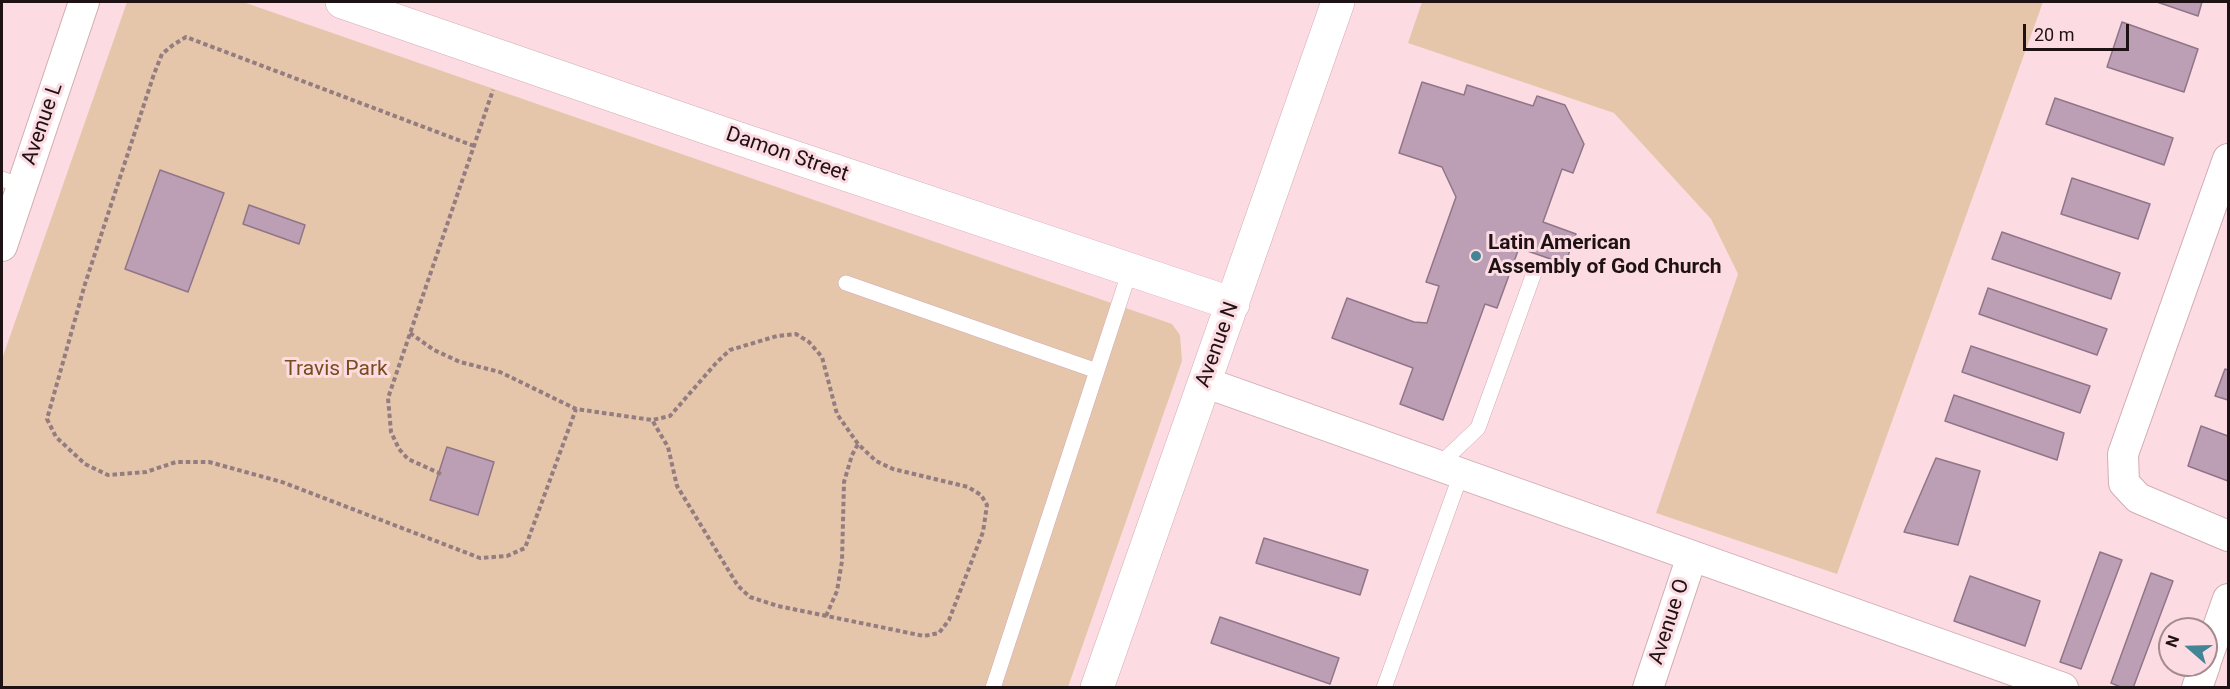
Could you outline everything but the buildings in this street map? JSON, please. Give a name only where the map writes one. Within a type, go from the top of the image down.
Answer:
[{"type":"street","name":"Avenue L","points":[[2,246],[12,182],[84,2]]},
{"type":"street","name":"Damon Street","points":[[342,2],[1233,304]]},
{"type":"street","name":"Avenue N","points":[[1097,687],[1338,2]]},
{"type":"street","points":[[2229,159],[2123,454],[2124,483],[2138,498],[2229,536]]},
{"type":"street","points":[[1204,382],[2063,687]]},
{"type":"street","name":"Avenue O","points":[[1648,687],[1692,556]]},
{"type":"street","points":[[2218,628],[2229,599]]},
{"type":"lane","points":[[993,687],[1130,270]]},
{"type":"lane","points":[[1384,687],[1449,470],[1478,428],[1534,273]]},
{"type":"lane","points":[[846,283],[1097,371]]},
{"type":"path","points":[[474,146],[186,37],[173,45],[162,54],[154,74],[85,284],[47,418],[56,437],[85,464],[108,476],[147,472],[176,462],[209,462],[282,482],[480,558],[507,556],[525,548],[576,409]]},
{"type":"path","points":[[441,474],[408,459],[399,449],[392,432],[388,398],[504,58]]},
{"type":"path","points":[[410,333],[434,350],[460,362],[500,372],[576,409],[652,420],[670,416],[730,350],[777,336],[796,334],[809,342],[822,357],[837,414],[858,444],[876,460],[893,469],[968,487],[981,495],[987,505],[983,532],[948,620],[939,633],[924,636],[778,606],[750,597],[738,586],[676,486],[668,447],[652,420]]},
{"type":"path","points":[[826,616],[837,591],[843,561],[844,482],[852,455],[858,444]]},
{"type":"green space","name":"Travis Park","points":[[127,2],[243,2],[1172,324],[1180,335],[1182,361],[1068,687],[2,688],[2,359]]},
{"type":"green space","points":[[1422,2],[2043,2],[1837,574],[1656,513],[1738,274],[1711,219],[1614,113],[1408,43]]},
{"type":"place","name":"Latin American Assembly of God Church","points":[[1476,256]]}]
